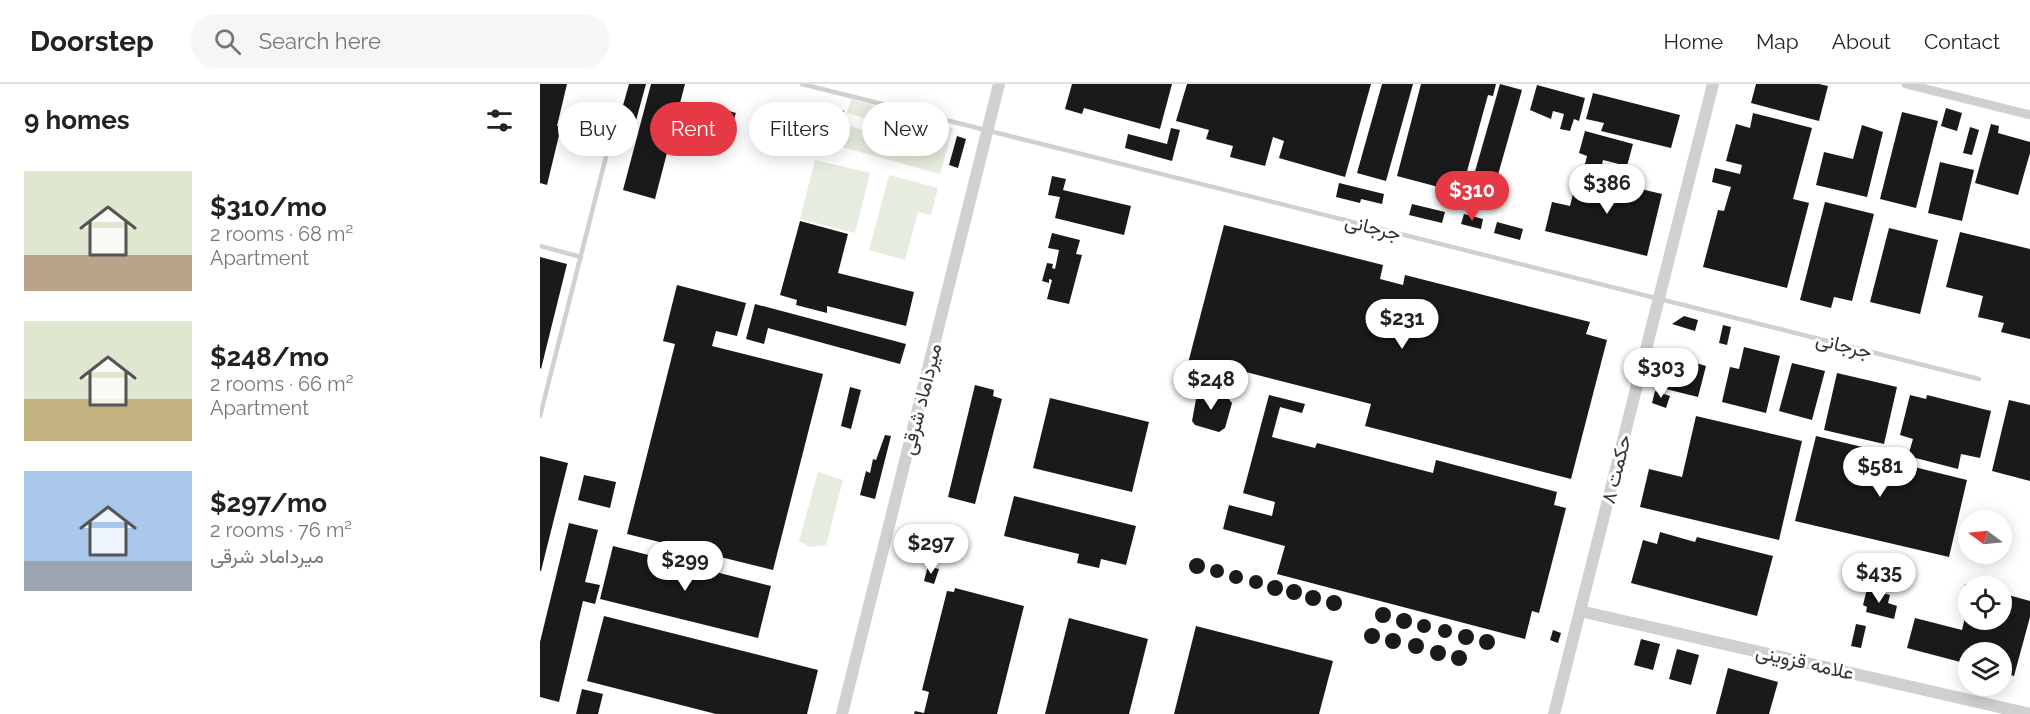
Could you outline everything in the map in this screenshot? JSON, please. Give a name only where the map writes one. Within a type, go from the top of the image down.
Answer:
[{"type":"street","name":"میرداماد شرقی","points":[[842,714],[999,84]]},
{"type":"street","name":"حکمت ۸","points":[[1554,714],[1713,84]]},
{"type":"street","points":[[1906,84],[2030,115]]},
{"type":"street","name":"علامه قزوینی","points":[[1580,611],[2030,714]]},
{"type":"lane","name":"جرجانی","points":[[802,84],[1978,379]]},
{"type":"lane","points":[[540,416],[606,156]]},
{"type":"lane","points":[[540,246],[581,256]]},
{"type":"shaded area","points":[[851,99],[862,102],[862,118],[850,114]]},
{"type":"shaded area","points":[[850,126],[862,129],[862,153],[850,149]]},
{"type":"shaded area","points":[[949,127],[953,128],[949,142]]},
{"type":"shaded area","points":[[874,156],[945,156],[940,174]]},
{"type":"shaded area","points":[[815,160],[870,173],[855,233],[800,219]]},
{"type":"shaded area","points":[[889,175],[938,188],[931,215],[918,212],[905,260],[869,250]]},
{"type":"shaded area","points":[[818,472],[843,480],[826,545],[810,547],[799,541]]},
{"type":"building","points":[[540,84],[567,84],[563,102],[558,102],[558,139],[547,185],[540,183]]},
{"type":"building","points":[[629,84],[646,84],[638,113],[638,102],[624,102]]},
{"type":"building","points":[[651,84],[685,84],[680,102],[650,102],[650,156],[666,156],[655,199],[623,190],[632,156],[638,156],[638,133]]},
{"type":"building","points":[[1072,84],[1172,84],[1160,129],[1084,108],[1082,114],[1065,109]]},
{"type":"building","points":[[1187,84],[1371,84],[1345,177],[1279,158],[1284,141],[1273,137],[1265,166],[1230,157],[1233,146],[1206,139],[1209,130],[1176,121]]},
{"type":"building","points":[[1382,84],[1413,84],[1386,181],[1357,173]]},
{"type":"building","points":[[1421,84],[1496,84],[1493,96],[1488,95],[1461,193],[1397,176]]},
{"type":"building","points":[[1500,84],[1522,90],[1492,196],[1470,189]]},
{"type":"building","points":[[1756,84],[1828,86],[1819,121],[1751,103]]},
{"type":"building","points":[[1537,85],[1585,98],[1579,121],[1574,119],[1570,131],[1560,129],[1564,114],[1553,111],[1551,119],[1530,110]]},
{"type":"building","points":[[1593,93],[1680,115],[1671,148],[1601,131],[1604,123],[1586,119]]},
{"type":"building","points":[[1946,108],[1962,113],[1957,131],[1941,126]]},
{"type":"building","points":[[1902,112],[1938,121],[1916,208],[1880,199]]},
{"type":"building","points":[[1753,113],[1812,128],[1793,199],[1809,203],[1787,288],[1703,267],[1718,210],[1724,211],[1731,187],[1712,182],[1715,168],[1740,174],[1742,165],[1726,161],[1736,124],[1750,128]]},
{"type":"building","points":[[1991,124],[1999,126],[1998,133],[2030,142],[2030,153],[2018,195],[1975,183]]},
{"type":"building","points":[[1862,125],[1883,132],[1867,197],[1816,185],[1824,152],[1853,159]]},
{"type":"building","points":[[1970,127],[1979,130],[1972,155],[1963,153]]},
{"type":"building","points":[[1171,128],[1180,130],[1172,161],[1125,148],[1128,134],[1167,144]]},
{"type":"building","points":[[1585,131],[1633,144],[1627,166],[1603,160],[1600,173],[1584,168],[1587,156],[1579,153]]},
{"type":"building","points":[[957,136],[966,139],[958,168],[949,165]]},
{"type":"building","points":[[1940,162],[1974,170],[1962,221],[1928,213]]},
{"type":"building","points":[[1578,174],[1662,194],[1647,256],[1545,231],[1552,202],[1570,206]]},
{"type":"building","points":[[1052,176],[1066,179],[1063,190],[1131,206],[1124,235],[1055,218],[1060,197],[1048,195]]},
{"type":"building","points":[[1339,183],[1384,194],[1382,204],[1361,199],[1360,203],[1336,197]]},
{"type":"building","points":[[1825,202],[1874,214],[1852,301],[1834,297],[1831,308],[1800,300]]},
{"type":"building","points":[[1412,204],[1445,212],[1442,223],[1409,215]]},
{"type":"building","points":[[1464,214],[1483,219],[1481,229],[1461,224]]},
{"type":"building","points":[[800,221],[848,234],[838,273],[914,292],[906,326],[827,306],[827,313],[796,305],[797,300],[780,295]]},
{"type":"building","points":[[1497,222],[1523,229],[1520,240],[1494,233]]},
{"type":"building","points":[[1224,225],[1383,265],[1380,279],[1403,285],[1405,275],[1590,322],[1586,334],[1607,340],[1571,479],[1365,426],[1371,404],[1242,371],[1239,380],[1187,367]]},
{"type":"building","points":[[1889,228],[1938,240],[1920,314],[1870,302]]},
{"type":"building","points":[[1960,232],[2030,249],[2030,339],[2001,332],[2004,323],[1978,317],[1983,296],[1946,287]]},
{"type":"building","points":[[1052,233],[1080,240],[1076,254],[1082,255],[1069,304],[1047,299],[1052,280],[1049,279],[1049,283],[1042,281],[1047,263],[1053,264],[1052,268],[1055,269],[1059,250],[1048,248]]},
{"type":"building","points":[[540,257],[567,264],[541,369],[540,368]]},
{"type":"building","points":[[677,285],[746,303],[737,336],[716,331],[712,346],[823,374],[773,570],[627,534],[675,344],[663,341]]},
{"type":"building","points":[[755,304],[906,344],[900,364],[768,328],[764,344],[746,339]]},
{"type":"building","points":[[1684,316],[1698,320],[1695,331],[1672,324]]},
{"type":"building","points":[[1723,325],[1731,327],[1727,345],[1719,343]]},
{"type":"building","points":[[1744,347],[1780,356],[1766,413],[1722,402],[1730,367],[1739,369]]},
{"type":"building","points":[[1672,350],[1688,354],[1686,360],[1706,366],[1698,397],[1662,388]]},
{"type":"building","points":[[1792,363],[1825,371],[1812,420],[1779,411]]},
{"type":"building","points":[[1837,373],[1897,387],[1884,444],[1824,430]]},
{"type":"building","points":[[975,385],[994,390],[993,396],[1002,399],[975,504],[948,497]]},
{"type":"building","points":[[850,387],[861,390],[851,429],[841,426]]},
{"type":"building","points":[[1203,390],[1228,398],[1232,403],[1225,428],[1219,432],[1195,425],[1192,421],[1197,394]]},
{"type":"building","points":[[1655,391],[1670,396],[1666,408],[1652,403]]},
{"type":"building","points":[[1269,395],[1305,404],[1302,413],[1280,407],[1272,437],[1315,448],[1317,443],[1433,473],[1436,460],[1557,492],[1554,505],[1566,508],[1539,613],[1532,611],[1525,639],[1277,574],[1285,546],[1223,529],[1229,505],[1272,516],[1275,502],[1243,493]]},
{"type":"building","points":[[1910,395],[1926,399],[1927,395],[1991,411],[1980,458],[1961,454],[1958,469],[1908,456],[1913,439],[1900,435]]},
{"type":"building","points":[[1050,398],[1149,422],[1132,492],[1033,468]]},
{"type":"building","points":[[2009,400],[2030,405],[2030,481],[1992,471]]},
{"type":"building","points":[[1696,416],[1802,441],[1779,540],[1640,507],[1649,469],[1682,477]]},
{"type":"building","points":[[885,435],[891,436],[875,499],[860,495],[866,471],[870,473],[873,459],[876,460]]},
{"type":"building","points":[[1816,436],[1892,454],[1890,461],[1967,480],[1960,510],[1958,510],[1949,557],[1795,521]]},
{"type":"building","points":[[540,456],[568,463],[541,571],[540,571]]},
{"type":"building","points":[[584,475],[616,482],[610,508],[578,500]]},
{"type":"building","points":[[1014,496],[1136,526],[1126,565],[1101,559],[1099,568],[1077,563],[1079,554],[1004,536]]},
{"type":"building","points":[[569,523],[598,530],[585,582],[600,585],[595,604],[583,601],[559,702],[540,697],[540,642]]},
{"type":"building","points":[[1660,532],[1695,542],[1697,537],[1773,556],[1757,616],[1631,583],[1643,540],[1657,544]]},
{"type":"building","points":[[613,546],[771,586],[758,638],[600,599]]},
{"type":"building","points":[[1197,558],[1205,566],[1197,574],[1189,566]]},
{"type":"building","points":[[1214,564],[1220,564],[1224,571],[1220,578],[1214,578],[1210,574],[1210,568]]},
{"type":"building","points":[[928,566],[939,569],[934,584],[924,581]]},
{"type":"building","points":[[1236,570],[1241,572],[1243,577],[1241,582],[1236,584],[1231,582],[1229,577],[1231,572]]},
{"type":"building","points":[[1253,575],[1259,575],[1263,582],[1259,589],[1253,589],[1249,585],[1249,579]]},
{"type":"building","points":[[1275,580],[1283,588],[1275,596],[1267,588]]},
{"type":"building","points":[[1294,584],[1300,586],[1302,592],[1300,598],[1294,600],[1288,598],[1286,592],[1288,586]]},
{"type":"building","points":[[955,588],[1024,606],[997,714],[914,714],[915,711],[924,713],[929,692],[922,690],[947,591],[954,592]]},
{"type":"building","points":[[1867,589],[1890,595],[1888,603],[1897,606],[1894,619],[1866,612],[1867,607],[1863,605]]},
{"type":"building","points":[[1313,590],[1319,592],[1321,598],[1319,604],[1313,606],[1307,604],[1305,598],[1307,592]]},
{"type":"building","points":[[1334,595],[1340,597],[1342,603],[1340,609],[1334,611],[1328,609],[1326,603],[1328,597]]},
{"type":"building","points":[[2012,596],[2030,601],[2030,617],[2014,676],[2012,675],[2012,642],[1958,642],[1958,661],[1907,648],[1915,618],[1958,630],[2012,630]]},
{"type":"building","points":[[1383,607],[1389,609],[1391,615],[1389,621],[1383,623],[1377,621],[1375,615],[1377,609]]},
{"type":"building","points":[[1404,613],[1412,621],[1404,629],[1396,621]]},
{"type":"building","points":[[604,616],[818,670],[807,714],[716,714],[587,681]]},
{"type":"building","points":[[1069,618],[1148,639],[1129,714],[1045,714]]},
{"type":"building","points":[[1421,619],[1427,619],[1431,626],[1427,633],[1421,633],[1417,629],[1417,623]]},
{"type":"building","points":[[1442,624],[1448,624],[1452,631],[1448,638],[1442,638],[1438,634],[1438,628]]},
{"type":"building","points":[[1856,624],[1866,626],[1861,648],[1851,646]]},
{"type":"building","points":[[1196,626],[1333,661],[1319,714],[1174,714]]},
{"type":"building","points":[[1372,628],[1378,630],[1380,636],[1378,642],[1372,644],[1366,642],[1364,636],[1366,630]]},
{"type":"building","points":[[1466,629],[1472,631],[1474,637],[1472,643],[1466,645],[1460,643],[1458,637],[1460,631]]},
{"type":"building","points":[[1553,630],[1561,633],[1558,643],[1550,640]]},
{"type":"building","points":[[1393,633],[1401,641],[1393,649],[1385,641]]},
{"type":"building","points":[[1487,634],[1495,642],[1487,650],[1479,642]]},
{"type":"building","points":[[1416,638],[1422,640],[1424,646],[1422,652],[1416,654],[1410,652],[1408,646],[1410,640]]},
{"type":"building","points":[[1641,639],[1660,644],[1653,670],[1634,665]]},
{"type":"building","points":[[1438,645],[1446,653],[1438,661],[1430,653]]},
{"type":"building","points":[[1677,649],[1699,655],[1691,685],[1669,679]]},
{"type":"building","points":[[1459,650],[1465,652],[1467,658],[1465,664],[1459,666],[1453,664],[1451,658],[1453,652]]},
{"type":"building","points":[[1728,668],[1778,682],[1769,714],[1716,714]]},
{"type":"building","points":[[582,689],[603,694],[598,714],[576,714]]}]
